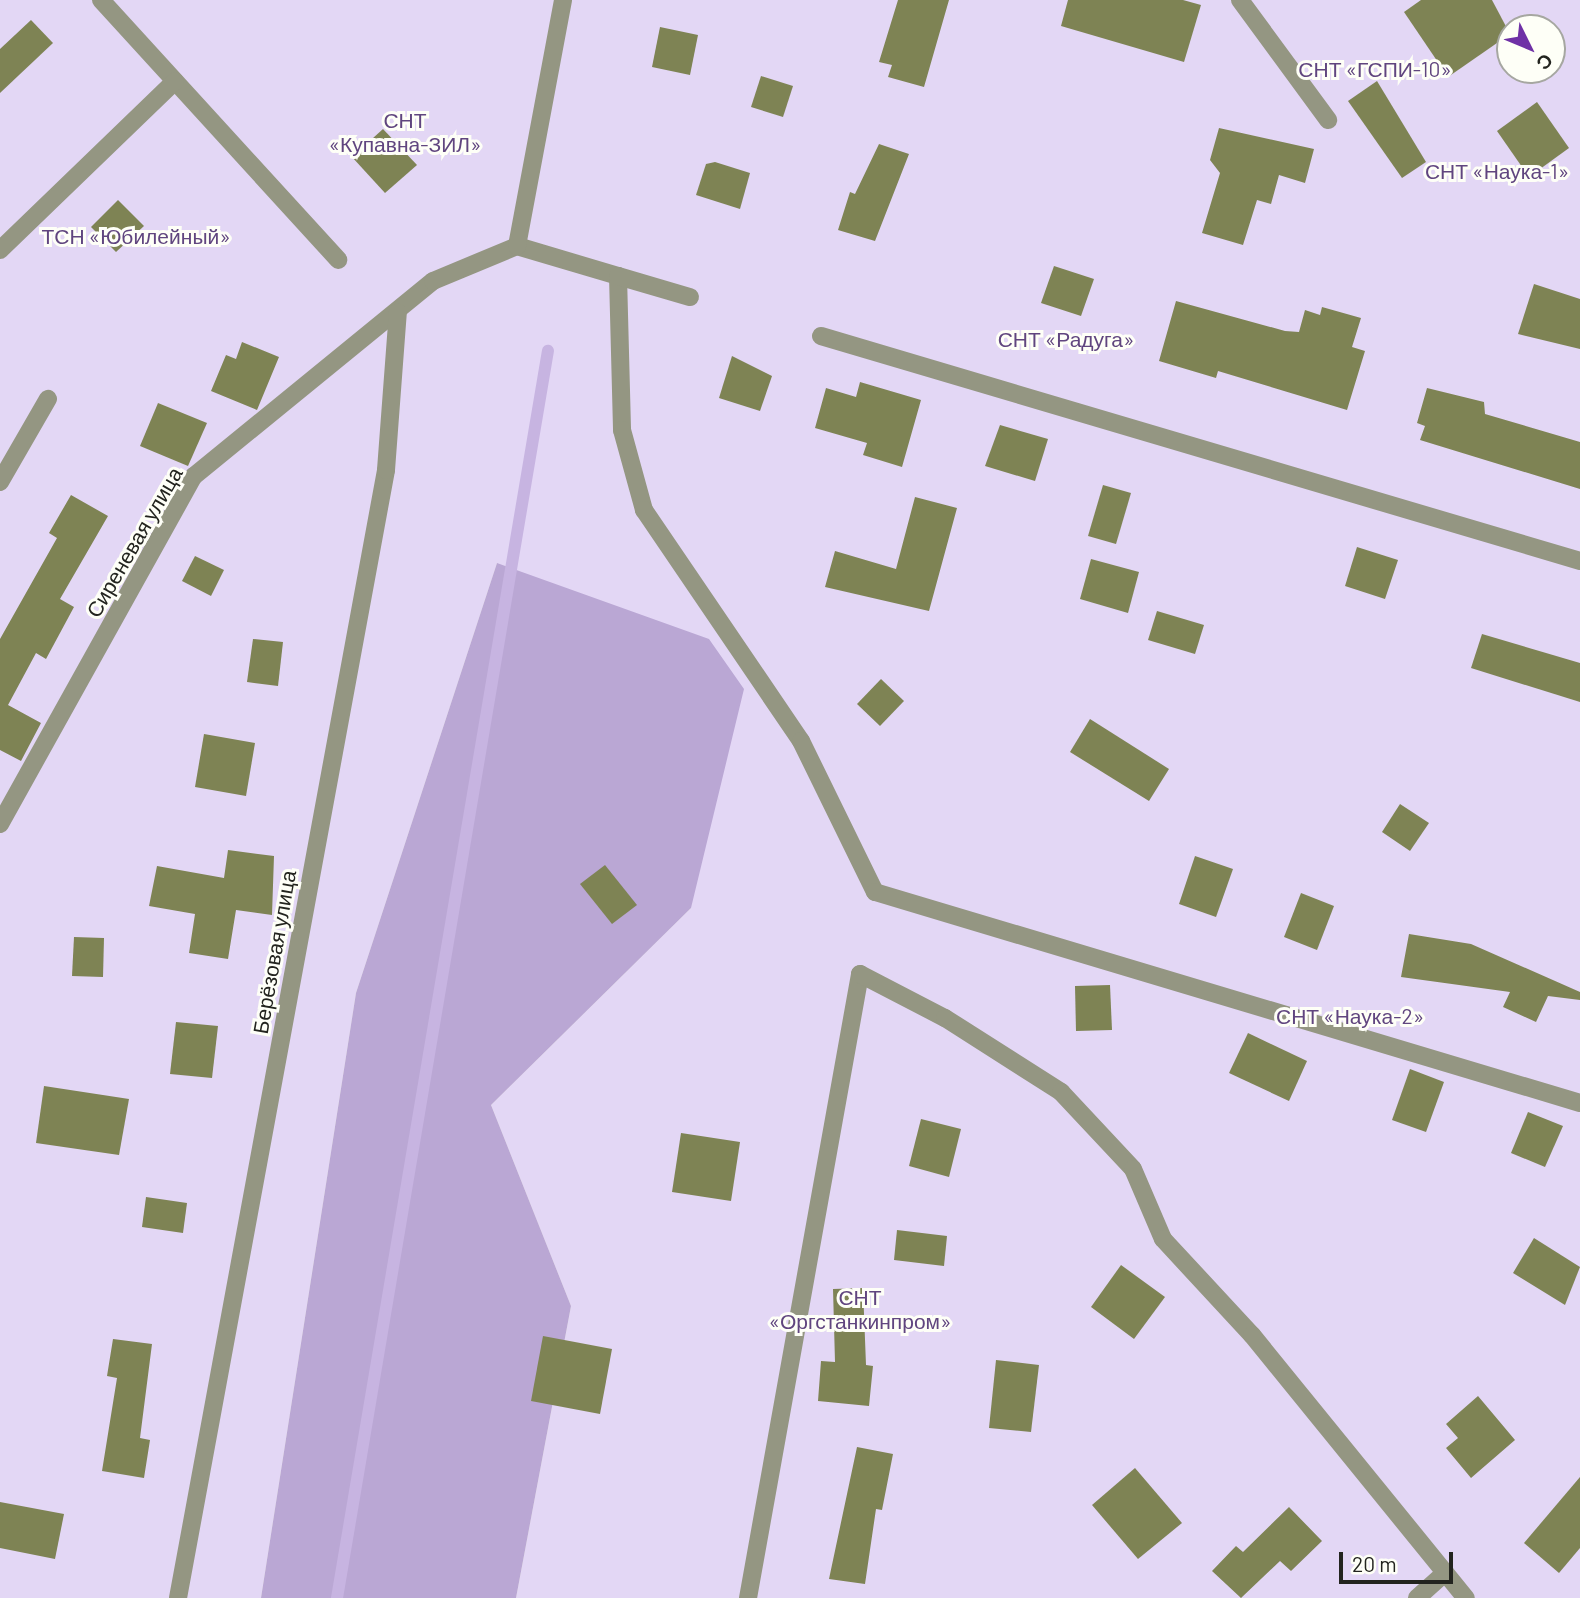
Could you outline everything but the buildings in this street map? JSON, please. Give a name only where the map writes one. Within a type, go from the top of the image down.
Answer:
[{"type":"street","points":[[101,0],[338,260]]},
{"type":"street","points":[[562,0],[517,246],[690,298]]},
{"type":"street","points":[[1240,0],[1328,120]]},
{"type":"street","points":[[0,250],[175,81]]},
{"type":"street","name":"Сиреневая улица","points":[[0,824],[194,477],[433,281],[517,246]]},
{"type":"street","points":[[618,276],[622,430],[644,510],[801,741],[875,892],[1580,1103]]},
{"type":"street","name":"Берёзовая улица","points":[[178,1598],[386,470],[398,312]]},
{"type":"street","points":[[821,336],[1580,561]]},
{"type":"street","points":[[0,482],[48,399]]},
{"type":"street","points":[[748,1598],[860,974],[945,1018],[1061,1092],[1133,1170],[1163,1239],[1252,1335],[1466,1598]]},
{"type":"street","points":[[1418,1598],[1445,1573]]},
{"type":"green space","points":[[0,0],[1580,0],[1580,1598],[516,1598],[571,1306],[491,1105],[691,908],[497,563],[356,993],[261,1598],[0,1598]]},
{"type":"shaded area","points":[[497,563],[709,639],[744,689],[691,908],[491,1105],[571,1306],[516,1598],[261,1598],[356,993]]},
{"type":"waterway","points":[[337,1598],[548,351]]},
{"type":"park label","name":"СНТ «ГСПИ-10»","points":[[1375,69]]},
{"type":"park label","name":"СНТ «Купавна-ЗИЛ»","points":[[405,132]]},
{"type":"park label","name":"СНТ «Наука-1»","points":[[1497,171]]},
{"type":"park label","name":"ТСН «Юбилейный»","points":[[136,236]]},
{"type":"park label","name":"СНТ «Радуга»","points":[[1066,339]]},
{"type":"park label","name":"СНТ «Наука-2»","points":[[1350,1016]]},
{"type":"park label","name":"СНТ «Оргстанкинпром»","points":[[860,1309]]}]
